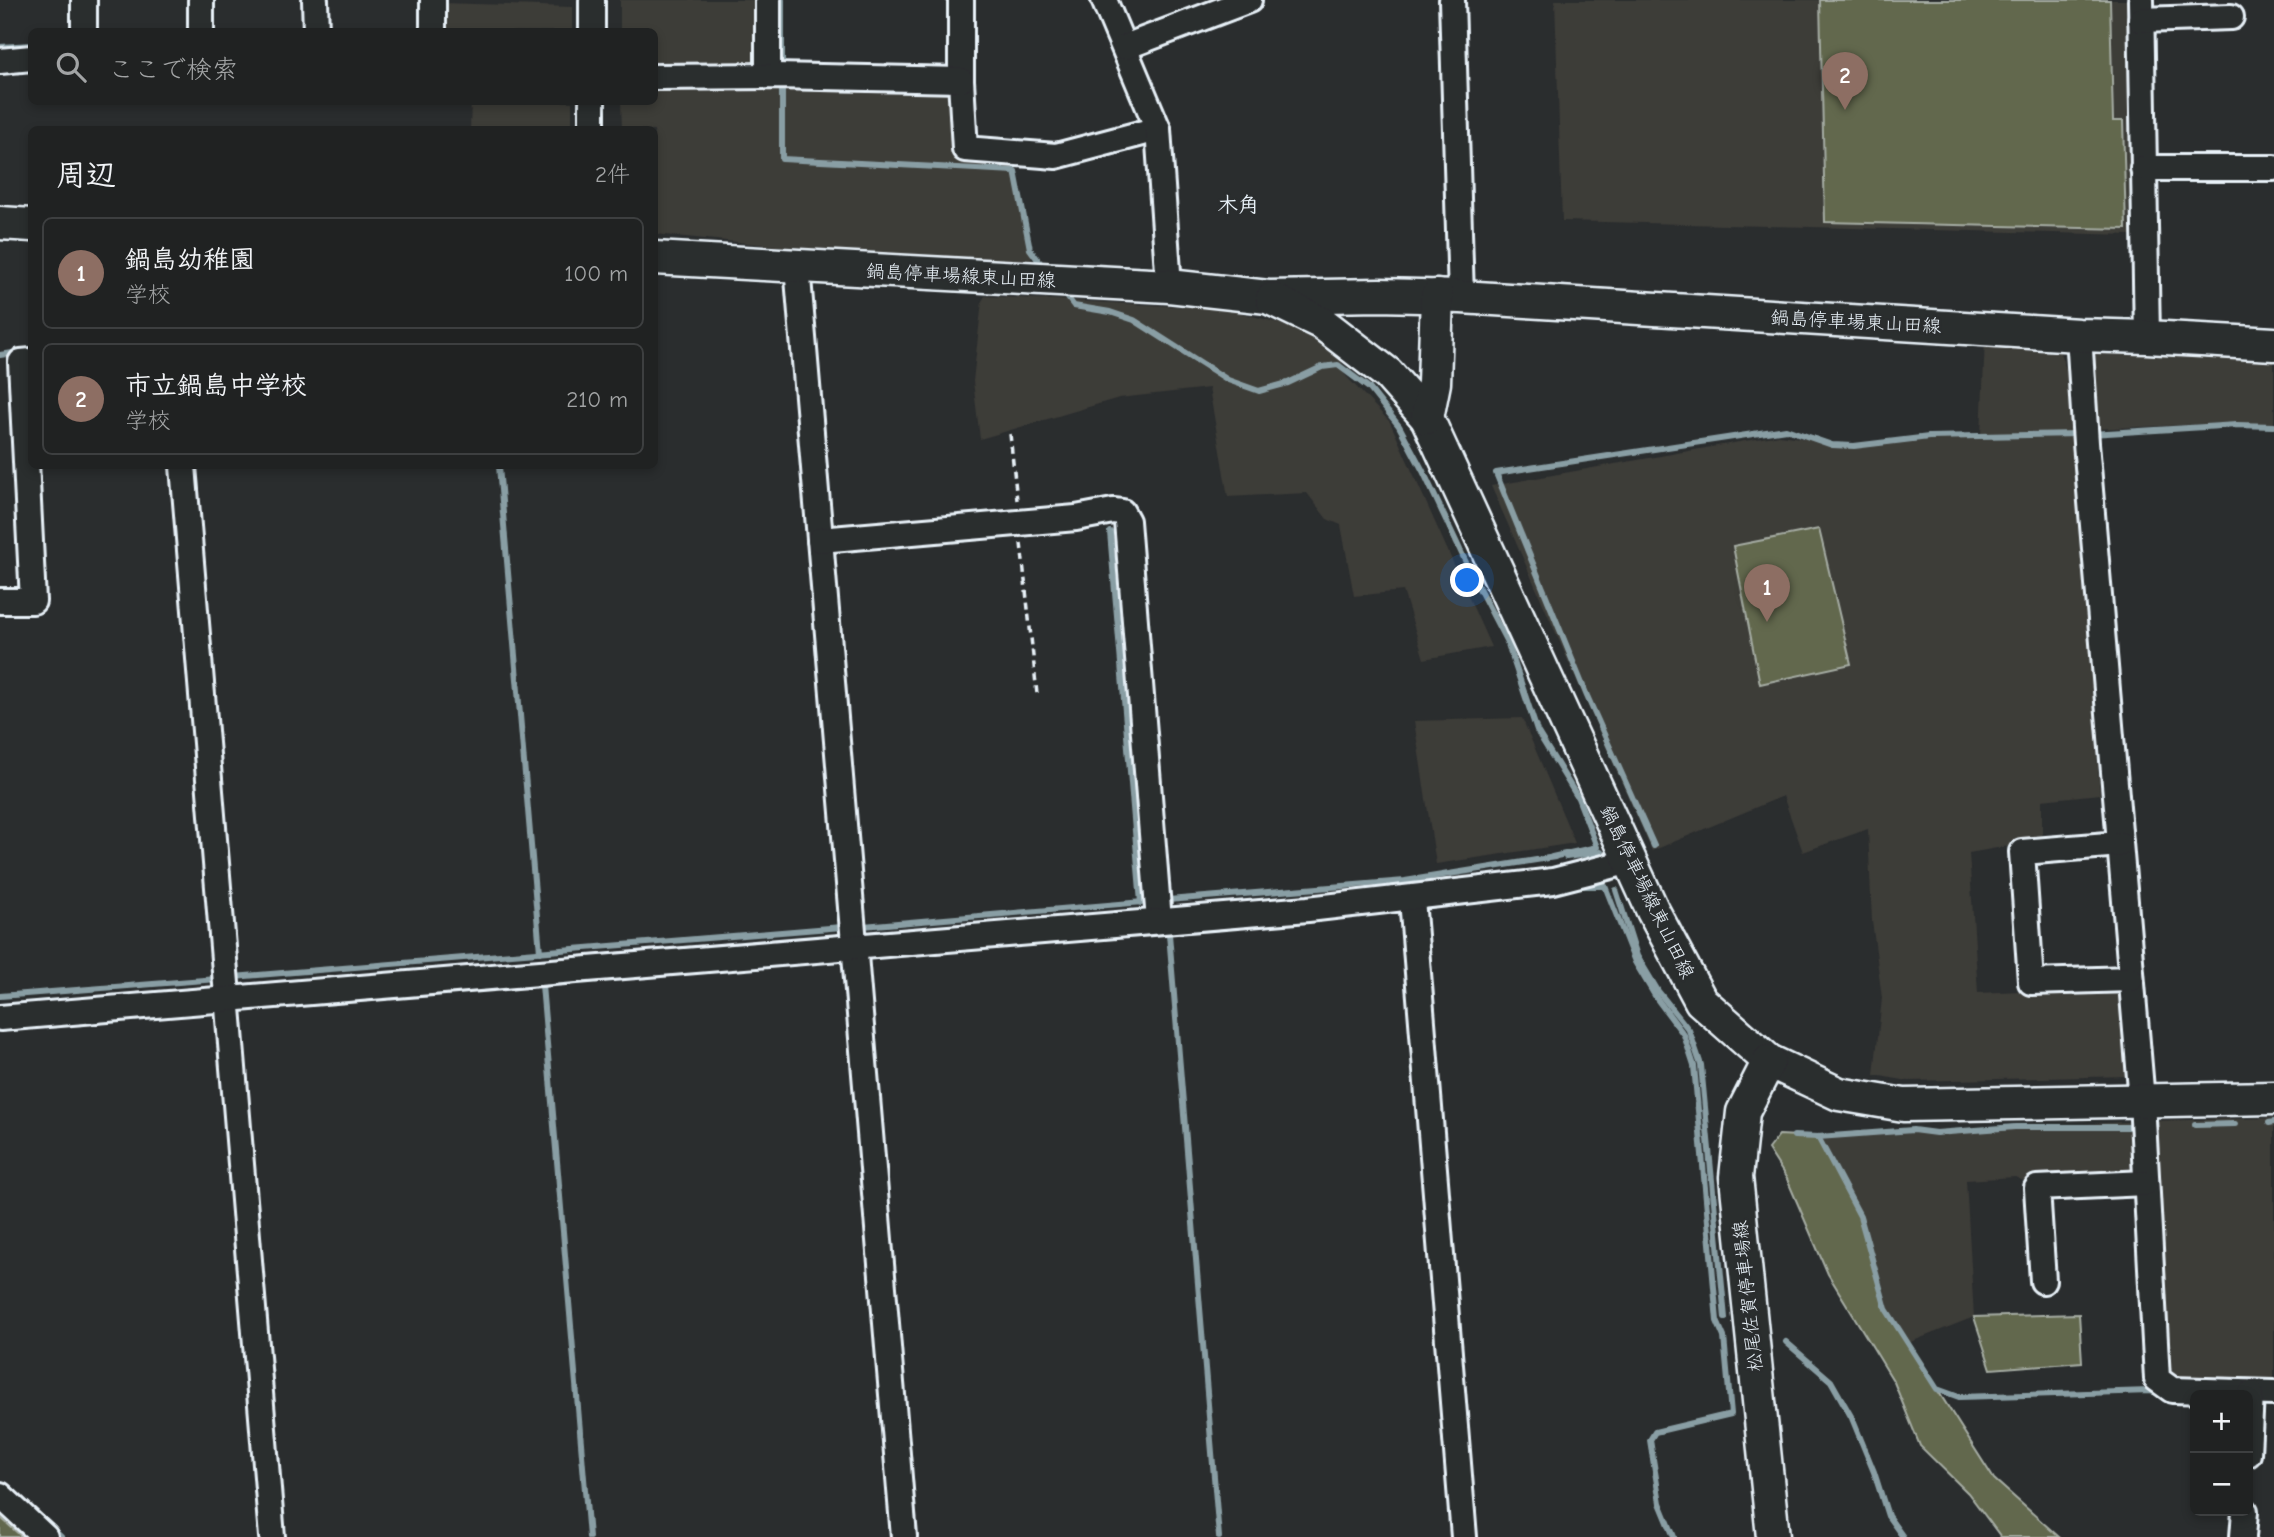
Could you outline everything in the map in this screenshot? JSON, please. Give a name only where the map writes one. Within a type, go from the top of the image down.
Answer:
[{"type":"main road","points":[[0,223],[28,225]]},
{"type":"main road","name":"鍋島停車場線東山田線","points":[[658,258],[1169,286],[1268,297],[1449,296]]},
{"type":"main road","name":"鍋島停車場東山田線","points":[[1449,296],[2079,335],[2274,344]]},
{"type":"main road","points":[[1427,418],[1434,383],[1438,330],[1449,296]]},
{"type":"main road","name":"鍋島停車場線東山田線","points":[[1268,297],[1322,323],[1388,374],[1427,418],[1653,911],[1701,1000],[1769,1061],[1839,1094],[1904,1105],[2274,1098]]},
{"type":"main road","name":"松尾佐賀停車場線","points":[[1769,1061],[1743,1112],[1736,1177],[1773,1537]]},
{"type":"street","points":[[84,0],[84,28]]},
{"type":"street","points":[[201,0],[201,28]]},
{"type":"street","points":[[315,0],[316,28]]},
{"type":"street","points":[[433,0],[433,28]]},
{"type":"street","points":[[592,0],[592,28]]},
{"type":"street","points":[[768,0],[777,76]]},
{"type":"street","points":[[961,0],[961,80],[965,149],[1056,156],[1158,129]]},
{"type":"street","points":[[1104,0],[1158,129],[1169,286]]},
{"type":"street","points":[[1125,47],[1250,0]]},
{"type":"street","points":[[1449,296],[1452,0]]},
{"type":"street","points":[[2147,337],[2141,10],[2231,17]]},
{"type":"street","points":[[0,61],[28,58]]},
{"type":"street","points":[[658,77],[777,76],[961,80]]},
{"type":"street","points":[[592,105],[592,126]]},
{"type":"street","points":[[2143,168],[2274,168]]},
{"type":"street","points":[[797,266],[904,1537]]},
{"type":"street","points":[[2079,335],[2141,1101],[2157,1379],[2172,1390],[2263,1393],[2248,1453]]},
{"type":"street","points":[[0,601],[33,601],[21,362],[28,361]]},
{"type":"street","points":[[183,469],[271,1537]]},
{"type":"street","points":[[820,540],[1076,518],[1113,510],[1122,512],[1127,521],[1159,921]]},
{"type":"street","points":[[2120,844],[2022,852],[2031,982],[2131,979]]},
{"type":"street","points":[[0,1018],[1412,899],[1553,881],[1631,861]]},
{"type":"street","points":[[1412,899],[1464,1537]]},
{"type":"street","points":[[2043,1280],[2037,1188],[2146,1183]]},
{"type":"street","points":[[0,1495],[45,1537]]},
{"type":"street","points":[[2243,1537],[2245,1516]]},
{"type":"path","points":[[1010,434],[1037,694]]},
{"type":"shaded area","points":[[620,0],[758,0],[758,87],[955,86],[959,154],[1011,158],[1032,260],[796,248],[658,234],[658,126],[622,126],[621,105],[658,105],[658,28],[620,28]]},
{"type":"shaded area","points":[[1555,0],[2130,0],[2132,235],[1562,221]]},
{"type":"shaded area","points":[[440,3],[572,7],[572,28],[440,28]]},
{"type":"shaded area","points":[[471,105],[572,105],[572,126],[470,126]]},
{"type":"shaded area","points":[[985,296],[1226,309],[1294,327],[1341,357],[1344,374],[1390,422],[1491,647],[1424,659],[1403,591],[1354,596],[1341,525],[1327,519],[1307,493],[1228,497],[1209,388],[1119,398],[980,439],[973,381],[982,301]]},
{"type":"shaded area","points":[[1985,337],[2056,342],[2070,380],[2100,794],[2042,800],[2042,840],[1969,853],[1978,993],[2124,986],[2129,1076],[1909,1081],[1874,1075],[1882,998],[1872,921],[1868,829],[1803,852],[1783,796],[1652,851],[1491,486],[1779,435],[1832,445],[1854,446],[1929,437],[1981,436]]},
{"type":"shaded area","points":[[2095,344],[2274,355],[2274,423],[2092,429],[2087,376]]},
{"type":"shaded area","points":[[1522,718],[1575,843],[1436,864],[1414,721]]},
{"type":"shaded area","points":[[2274,1118],[2274,1386],[2178,1384],[2162,1373],[2150,1175],[2028,1183],[2015,1177],[1966,1180],[1974,1317],[1908,1343],[1885,1305],[1860,1211],[1817,1137],[2145,1121]]},
{"type":"green space","points":[[1820,0],[2110,0],[2113,121],[2123,121],[2126,229],[1825,222]]},
{"type":"green space","points":[[1819,529],[1851,664],[1760,684],[1733,546]]},
{"type":"green space","points":[[1779,1135],[1818,1137],[1860,1216],[1886,1309],[1994,1479],[2059,1537],[2001,1537],[1968,1493],[1920,1446],[1894,1382],[1828,1274],[1787,1179],[1768,1149]]},
{"type":"green space","points":[[2079,1314],[2082,1362],[1991,1369],[1974,1317]]},
{"type":"green space","points":[[0,1517],[22,1537],[0,1537]]},
{"type":"waterway","points":[[782,0],[782,72]]},
{"type":"waterway","points":[[0,47],[28,45]]},
{"type":"waterway","points":[[782,82],[782,159],[1015,171],[1030,249],[1044,268]]},
{"type":"waterway","points":[[1062,290],[1074,306],[1110,312],[1134,320],[1228,380],[1259,391],[1288,383],[1322,367],[1338,365],[1369,388],[1399,426],[1423,471],[1508,644],[1537,731],[1578,798],[1597,847],[1552,857]]},
{"type":"waterway","points":[[0,355],[19,352]]},
{"type":"waterway","points":[[2091,434],[2237,425],[2274,426]]},
{"type":"waterway","points":[[1654,846],[1587,696],[1496,473],[1786,429],[1832,445],[1854,446],[1929,437],[2080,434]]},
{"type":"waterway","points":[[499,469],[540,952]]},
{"type":"waterway","points":[[1110,532],[1141,903]]},
{"type":"waterway","points":[[1566,857],[1601,852]]},
{"type":"waterway","points":[[1168,900],[1405,881],[1555,857]]},
{"type":"waterway","points":[[1579,886],[1605,886],[1635,962],[1657,999],[1684,1035],[1694,1066],[1717,1321],[1724,1337],[1731,1414],[1655,1432],[1650,1440],[1660,1503],[1674,1537]]},
{"type":"waterway","points":[[1616,890],[1637,956],[1658,991],[1689,1030],[1701,1065],[1725,1318]]},
{"type":"waterway","points":[[863,926],[1143,902]]},
{"type":"waterway","points":[[233,977],[842,927]]},
{"type":"waterway","points":[[1169,934],[1219,1537]]},
{"type":"waterway","points":[[0,996],[217,979]]},
{"type":"waterway","points":[[542,985],[589,1537]]},
{"type":"waterway","points":[[2269,1123],[2274,1122]]},
{"type":"waterway","points":[[2195,1125],[2235,1124]]},
{"type":"waterway","points":[[1794,1136],[1818,1137],[1913,1130],[1936,1133],[2015,1127],[2129,1127]]},
{"type":"waterway","points":[[1818,1137],[1860,1216],[1886,1309],[1937,1389],[1959,1397],[2150,1391],[2163,1394]]},
{"type":"waterway","points":[[1786,1342],[1831,1381],[1852,1418],[1888,1516],[1903,1537]]},
{"type":"waterway","points":[[50,1527],[61,1537]]},
{"type":"place","name":"市立鍋島中学校","points":[[1845,110]]},
{"type":"place","name":"鍋島幼稚園","points":[[1767,622]]},
{"type":"district","name":"木角","points":[[1238,205]]}]
